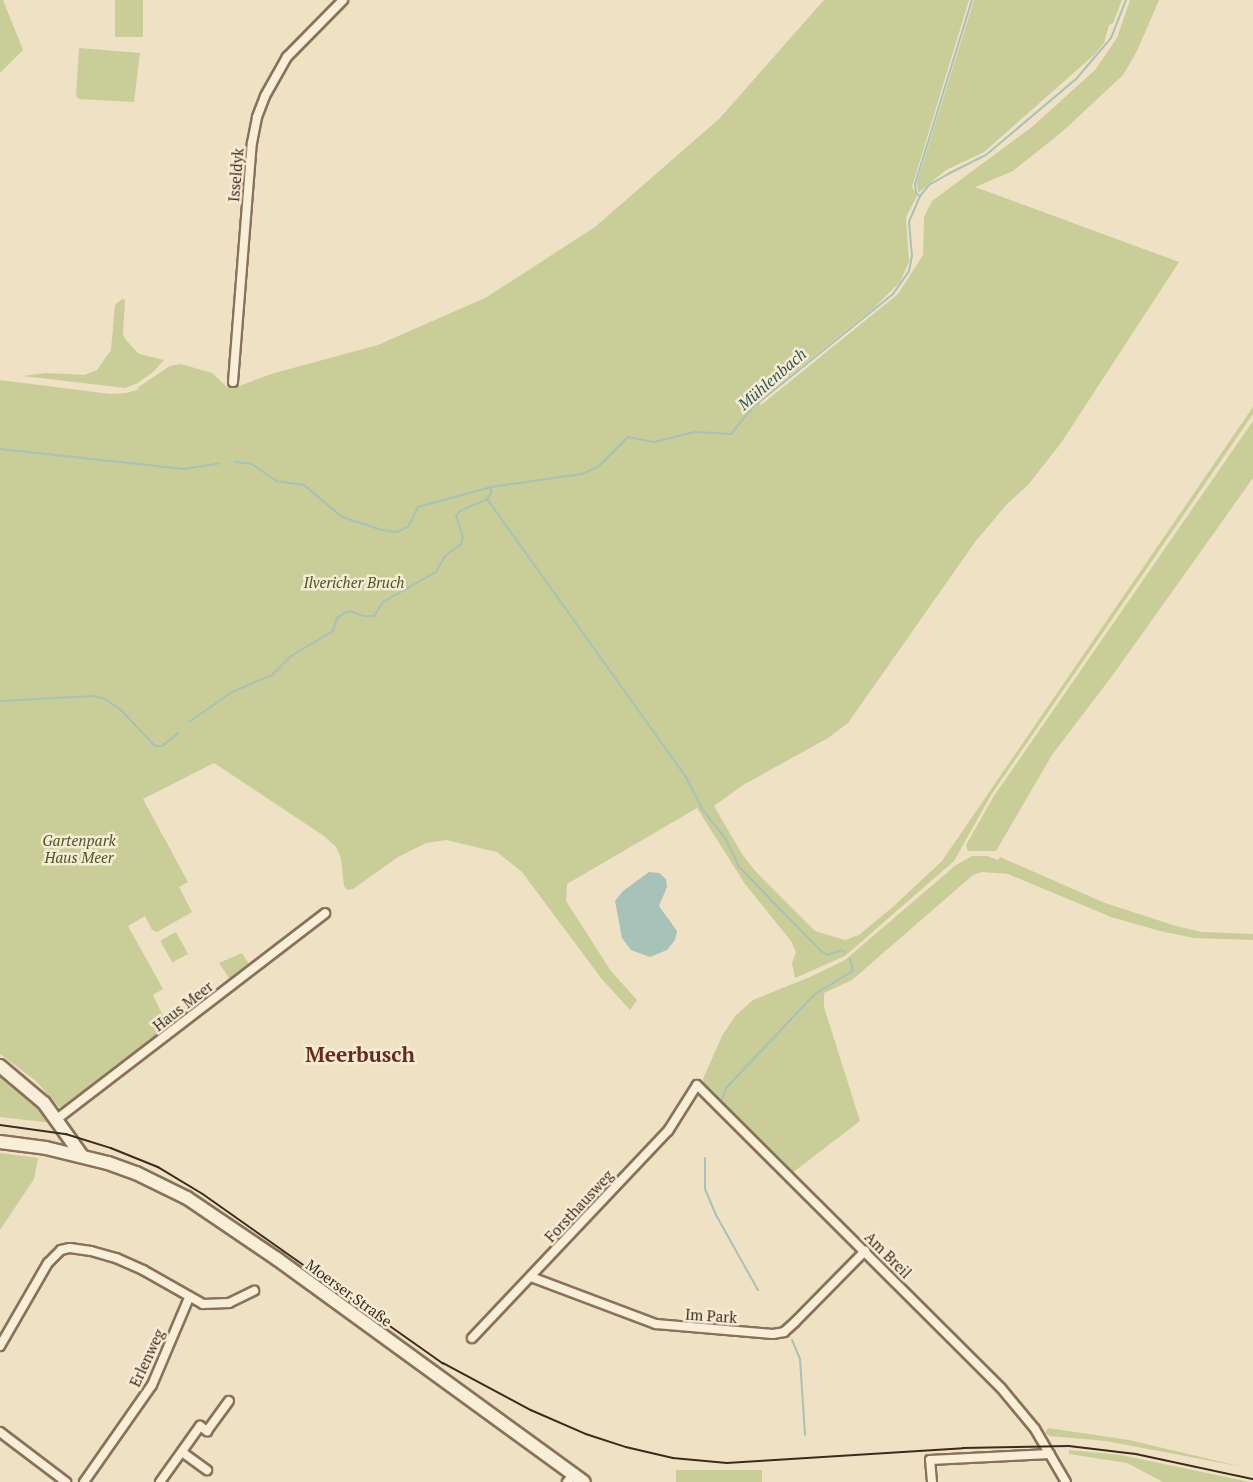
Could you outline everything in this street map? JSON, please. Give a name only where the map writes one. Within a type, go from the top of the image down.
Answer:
[{"type":"main road","points":[[0,1066],[35,1093],[82,1156]]},
{"type":"main road","points":[[46,1148],[61,1134],[59,1124]]},
{"type":"main road","name":"Moerser Straße","points":[[0,1142],[46,1148],[82,1156],[136,1173],[196,1204],[277,1260],[575,1480]]},
{"type":"street","name":"Isseldyk","points":[[233,382],[252,143],[257,117],[265,96],[287,57],[343,0]]},
{"type":"street","name":"Haus Meer","points":[[59,1124],[325,913]]},
{"type":"street","name":"Am Breil","points":[[697,1084],[1001,1388],[1035,1429],[1066,1482]]},
{"type":"street","name":"Forsthausweg","points":[[472,1338],[668,1131],[697,1084]]},
{"type":"street","points":[[0,1346],[48,1263],[61,1250],[70,1248],[116,1258],[143,1270],[189,1298],[214,1305],[243,1298],[254,1291]]},
{"type":"street","name":"Im Park","points":[[531,1276],[656,1324],[772,1334],[784,1332],[865,1251]]},
{"type":"street","name":"Erlenweg","points":[[84,1482],[152,1386],[189,1298]]},
{"type":"street","points":[[160,1482],[200,1426],[207,1431],[229,1401]]},
{"type":"street","points":[[0,1432],[66,1482]]},
{"type":"street","points":[[182,1452],[207,1470]]},
{"type":"street","points":[[932,1482],[930,1460],[1050,1454]]},
{"type":"green space","points":[[0,0],[3,0],[23,50],[0,73]]},
{"type":"green space","points":[[115,0],[143,0],[143,37],[115,37]]},
{"type":"green space","points":[[824,0],[969,0],[912,187],[917,196],[906,217],[909,262],[900,282],[875,307],[758,401],[761,405],[898,294],[923,255],[924,217],[932,201],[1032,127],[1095,70],[1117,38],[1130,0],[1159,0],[1137,51],[1123,75],[1063,131],[1013,171],[975,187],[1179,262],[1061,443],[1028,485],[1007,504],[975,542],[848,723],[828,738],[743,785],[714,806],[742,854],[756,872],[815,931],[845,940],[859,935],[942,861],[1253,407],[1253,414],[991,795],[954,861],[845,956],[795,978],[792,963],[796,952],[791,941],[745,884],[697,808],[567,884],[566,901],[611,971],[637,1000],[630,1010],[601,978],[522,872],[497,852],[446,840],[426,843],[398,857],[353,889],[347,890],[344,886],[341,858],[336,847],[324,836],[214,763],[143,799],[188,882],[179,887],[192,912],[157,932],[152,930],[145,916],[128,926],[163,989],[153,995],[164,1018],[205,996],[210,1000],[68,1107],[59,1107],[36,1081],[0,1054],[0,380],[110,394],[126,393],[140,389],[137,388],[170,366],[181,364],[212,373],[228,388],[378,345],[487,297],[595,227],[719,119]]},
{"type":"green space","points":[[974,0],[1122,0],[1113,23],[1109,25],[1104,43],[1095,54],[984,152],[946,170],[918,193],[917,182]]},
{"type":"green space","points":[[79,48],[140,53],[134,102],[79,99],[76,96]]},
{"type":"green space","points":[[122,299],[125,300],[123,335],[139,354],[164,360],[154,371],[138,383],[125,388],[23,376],[45,373],[84,375],[97,370],[111,350],[115,305]]},
{"type":"green space","points":[[1253,421],[1253,478],[1115,672],[1052,755],[996,851],[968,851],[966,845],[994,796]]},
{"type":"green space","points":[[972,856],[987,856],[998,860],[1000,857],[1105,903],[1176,926],[1202,932],[1253,934],[1253,940],[1194,938],[1160,931],[1111,917],[1008,874],[982,872],[973,875],[852,980],[824,993],[824,1007],[860,1121],[792,1173],[705,1088],[703,1079],[722,1036],[735,1016],[753,1000],[845,960],[956,865]]},
{"type":"green space","points":[[176,932],[188,954],[172,963],[160,941]]},
{"type":"green space","points":[[242,953],[251,967],[231,981],[219,963]]},
{"type":"green space","points":[[0,1072],[35,1101],[53,1123],[0,1117]]},
{"type":"green space","points":[[0,1153],[38,1158],[34,1179],[0,1230]]},
{"type":"green space","points":[[1048,1428],[1129,1440],[1243,1467],[1106,1441],[1050,1436],[1045,1433]]},
{"type":"green space","points":[[1069,1450],[1121,1455],[1250,1482],[1163,1482],[1127,1463],[1069,1454]]},
{"type":"green space","points":[[676,1470],[762,1470],[762,1482],[676,1482]]},
{"type":"water","points":[[649,872],[659,873],[666,879],[667,887],[659,906],[677,931],[675,940],[667,950],[650,957],[631,950],[622,938],[615,901],[623,891]]},
{"type":"waterway","points":[[920,196],[916,193],[915,184],[972,0]]},
{"type":"waterway","name":"Mühlenbach","points":[[235,462],[252,464],[276,481],[304,485],[342,517],[382,530],[396,532],[408,527],[418,507],[491,487],[582,474],[598,467],[628,437],[654,442],[695,432],[731,434],[753,407],[893,294],[909,271],[912,256],[909,222],[920,196],[929,185],[986,155],[1077,78],[1111,38],[1126,0]]},
{"type":"waterway","points":[[0,449],[184,469],[220,463]]},
{"type":"waterway","points":[[189,722],[232,692],[272,675],[291,656],[333,631],[337,618],[343,614],[350,611],[364,616],[374,616],[383,602],[436,572],[445,556],[461,544],[463,537],[456,516],[460,511],[487,499],[491,493],[491,487]]},
{"type":"waterway","points":[[487,499],[686,777],[703,810],[726,839],[739,867],[821,951],[828,955],[841,950],[845,952]]},
{"type":"waterway","name":"Mühlenbach","points":[[0,701],[93,696],[105,699],[121,710],[155,746],[162,746],[178,733]]},
{"type":"waterway","points":[[722,1099],[726,1088],[815,994],[853,971],[850,958]]},
{"type":"waterway","points":[[705,1158],[705,1189],[716,1215],[758,1290]]},
{"type":"waterway","points":[[792,1340],[800,1359],[805,1435]]},
{"type":"tram line","points":[[0,1125],[66,1134],[111,1148],[158,1167],[203,1194],[443,1363],[531,1410],[586,1434],[626,1447],[673,1458],[727,1463],[963,1448],[1069,1446],[1136,1454],[1253,1479]]},
{"type":"district","name":"Meerbusch","points":[[360,1054]]},
{"type":"park label","name":"Ilvericher Bruch","points":[[354,583]]},
{"type":"park label","name":"Gartenpark Haus Meer","points":[[79,848]]}]
